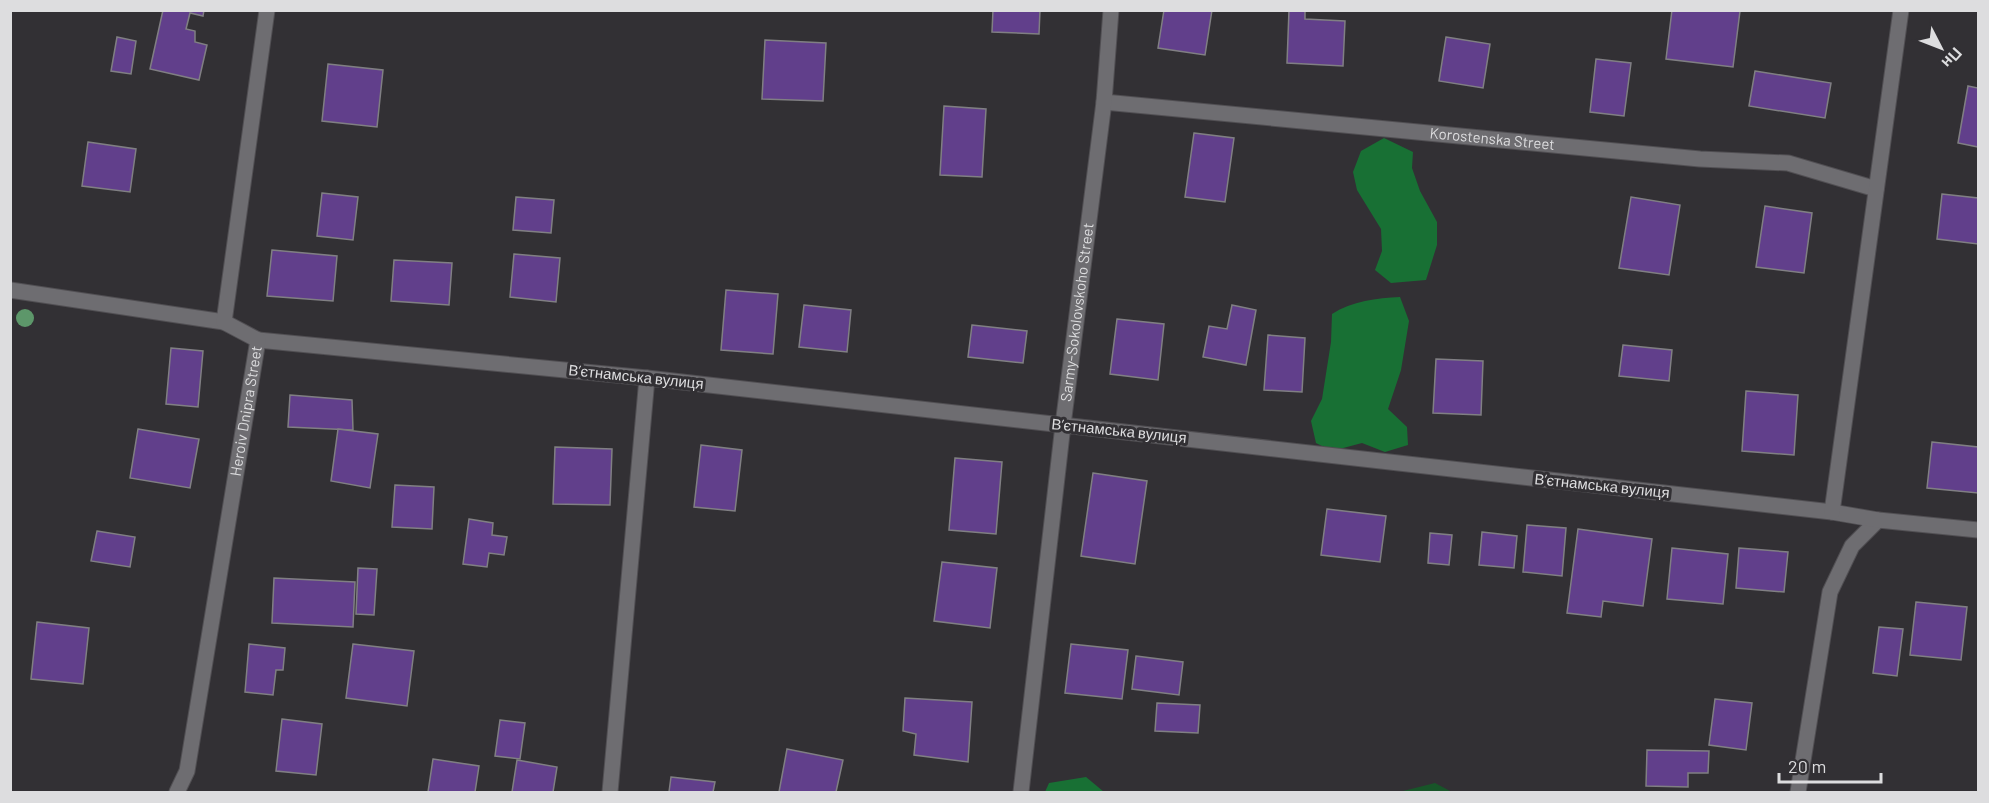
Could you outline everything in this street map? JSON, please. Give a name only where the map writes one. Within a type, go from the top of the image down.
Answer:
[{"type":"street","points":[[224,322],[267,10]]},
{"type":"street","name":"Sarmy-Sokolovskoho Street","points":[[1021,792],[1063,425],[1104,102],[1111,10]]},
{"type":"street","points":[[1832,512],[1901,10]]},
{"type":"street","name":"Korostenska Street","points":[[1104,102],[1700,159],[1788,164],[1876,189]]},
{"type":"street","name":"Heroiv Dnipra Street","points":[[10,290],[224,322],[258,340],[187,771],[177,792]]},
{"type":"street","name":"Вʼєтнамська вулиця","points":[[258,340],[647,378],[1978,530]]},
{"type":"street","points":[[610,792],[647,378]]},
{"type":"street","points":[[1798,792],[1830,592],[1852,546],[1878,520]]},
{"type":"street","points":[[187,771],[188,792]]},
{"type":"green space","points":[[1384,138],[1413,152],[1412,168],[1420,191],[1437,222],[1437,245],[1426,280],[1391,283],[1375,270],[1382,251],[1381,229],[1357,190],[1353,172],[1361,151]]},
{"type":"green space","points":[[1400,297],[1409,321],[1401,370],[1388,409],[1407,427],[1408,445],[1385,452],[1362,443],[1332,451],[1316,443],[1311,421],[1322,399],[1331,342],[1332,314],[1365,301]]},
{"type":"green space","points":[[1086,777],[1104,792],[1045,792],[1049,783]]},
{"type":"green space","points":[[1435,783],[1452,792],[1399,792]]},
{"type":"building","points":[[163,10],[204,10],[203,16],[190,13],[186,29],[195,31],[195,42],[207,45],[199,80],[150,69]]},
{"type":"building","points":[[993,10],[1040,10],[1039,34],[992,32]]},
{"type":"building","points":[[1164,10],[1212,10],[1205,55],[1158,48]]},
{"type":"building","points":[[1289,10],[1305,10],[1305,19],[1345,21],[1343,66],[1287,63]]},
{"type":"building","points":[[1672,10],[1740,11],[1733,67],[1666,59]]},
{"type":"building","points":[[117,37],[136,41],[131,74],[111,71]]},
{"type":"building","points":[[1446,37],[1490,44],[1483,88],[1439,81]]},
{"type":"building","points":[[765,40],[826,43],[823,101],[762,99]]},
{"type":"building","points":[[1596,59],[1631,63],[1624,116],[1590,112]]},
{"type":"building","points":[[328,64],[383,70],[377,127],[322,121]]},
{"type":"building","points":[[1755,71],[1831,83],[1825,118],[1749,106]]},
{"type":"building","points":[[1968,86],[1978,88],[1978,147],[1958,143]]},
{"type":"building","points":[[944,106],[986,109],[982,177],[940,175]]},
{"type":"building","points":[[1194,133],[1234,138],[1225,202],[1185,197]]},
{"type":"building","points":[[88,142],[136,149],[130,192],[82,186]]},
{"type":"building","points":[[322,193],[358,197],[353,240],[317,236]]},
{"type":"building","points":[[1942,194],[1978,198],[1978,244],[1937,239]]},
{"type":"building","points":[[516,197],[554,200],[551,233],[513,230]]},
{"type":"building","points":[[1631,197],[1680,205],[1669,275],[1619,268]]},
{"type":"building","points":[[1765,206],[1812,213],[1804,273],[1756,267]]},
{"type":"building","points":[[272,250],[337,256],[333,301],[267,296]]},
{"type":"building","points":[[514,254],[560,258],[556,302],[510,297]]},
{"type":"building","points":[[394,260],[452,263],[449,305],[391,301]]},
{"type":"building","points":[[726,290],[778,294],[773,354],[721,350]]},
{"type":"building","points":[[804,305],[851,310],[847,352],[799,347]]},
{"type":"building","points":[[1232,305],[1256,310],[1246,365],[1203,357],[1209,326],[1227,329]]},
{"type":"building","points":[[1117,319],[1164,324],[1158,380],[1110,374]]},
{"type":"building","points":[[972,325],[1027,331],[1023,363],[968,357]]},
{"type":"building","points":[[1268,335],[1305,338],[1302,392],[1264,390]]},
{"type":"building","points":[[1623,345],[1672,350],[1669,381],[1619,376]]},
{"type":"building","points":[[171,348],[203,351],[198,407],[166,404]]},
{"type":"building","points":[[1436,359],[1483,361],[1481,415],[1433,413]]},
{"type":"building","points":[[1746,391],[1798,395],[1794,455],[1742,451]]},
{"type":"building","points":[[290,395],[352,400],[353,430],[288,427]]},
{"type":"building","points":[[138,429],[199,439],[190,488],[130,478]]},
{"type":"building","points":[[338,429],[378,434],[370,488],[331,481]]},
{"type":"building","points":[[1932,442],[1978,447],[1978,493],[1927,488]]},
{"type":"building","points":[[701,445],[742,450],[735,511],[694,507]]},
{"type":"building","points":[[555,447],[612,449],[610,505],[553,504]]},
{"type":"building","points":[[955,458],[1002,462],[996,534],[949,530]]},
{"type":"building","points":[[1093,473],[1147,481],[1135,564],[1081,556]]},
{"type":"building","points":[[395,485],[434,487],[432,529],[392,527]]},
{"type":"building","points":[[1327,509],[1386,516],[1380,562],[1321,555]]},
{"type":"building","points":[[469,519],[493,523],[492,535],[507,537],[504,555],[489,553],[487,567],[463,564]]},
{"type":"building","points":[[1527,525],[1566,528],[1562,576],[1523,572]]},
{"type":"building","points":[[1578,529],[1652,539],[1643,606],[1603,601],[1601,617],[1567,613]]},
{"type":"building","points":[[97,531],[135,537],[130,567],[91,561]]},
{"type":"building","points":[[1482,532],[1517,536],[1514,568],[1479,565]]},
{"type":"building","points":[[1430,533],[1452,535],[1449,565],[1428,563]]},
{"type":"building","points":[[1672,548],[1728,554],[1723,604],[1667,599]]},
{"type":"building","points":[[1739,548],[1788,552],[1784,592],[1736,588]]},
{"type":"building","points":[[942,562],[997,568],[990,628],[934,621]]},
{"type":"building","points":[[358,568],[377,569],[374,615],[356,614]]},
{"type":"building","points":[[274,578],[355,582],[353,627],[272,623]]},
{"type":"building","points":[[1916,602],[1967,607],[1961,660],[1910,655]]},
{"type":"building","points":[[37,622],[89,628],[83,684],[31,679]]},
{"type":"building","points":[[1879,627],[1903,629],[1897,676],[1873,673]]},
{"type":"building","points":[[249,644],[285,648],[283,670],[276,670],[273,695],[245,692]]},
{"type":"building","points":[[353,644],[414,651],[407,706],[346,698]]},
{"type":"building","points":[[1071,644],[1128,650],[1122,699],[1065,693]]},
{"type":"building","points":[[1136,656],[1183,662],[1179,695],[1132,689]]},
{"type":"building","points":[[905,698],[972,702],[968,762],[914,755],[916,734],[903,731]]},
{"type":"building","points":[[1715,699],[1752,703],[1746,750],[1709,745]]},
{"type":"building","points":[[1157,703],[1200,705],[1198,733],[1155,731]]},
{"type":"building","points":[[282,719],[322,724],[316,775],[276,771]]},
{"type":"building","points":[[500,720],[525,723],[520,759],[495,756]]},
{"type":"building","points":[[787,749],[843,760],[836,792],[779,792]]},
{"type":"building","points":[[1647,750],[1709,751],[1708,773],[1688,773],[1688,787],[1646,786]]},
{"type":"building","points":[[433,759],[479,766],[475,792],[428,792]]},
{"type":"building","points":[[517,760],[557,767],[553,792],[512,792]]},
{"type":"building","points":[[671,777],[715,782],[713,792],[669,792]]}]
